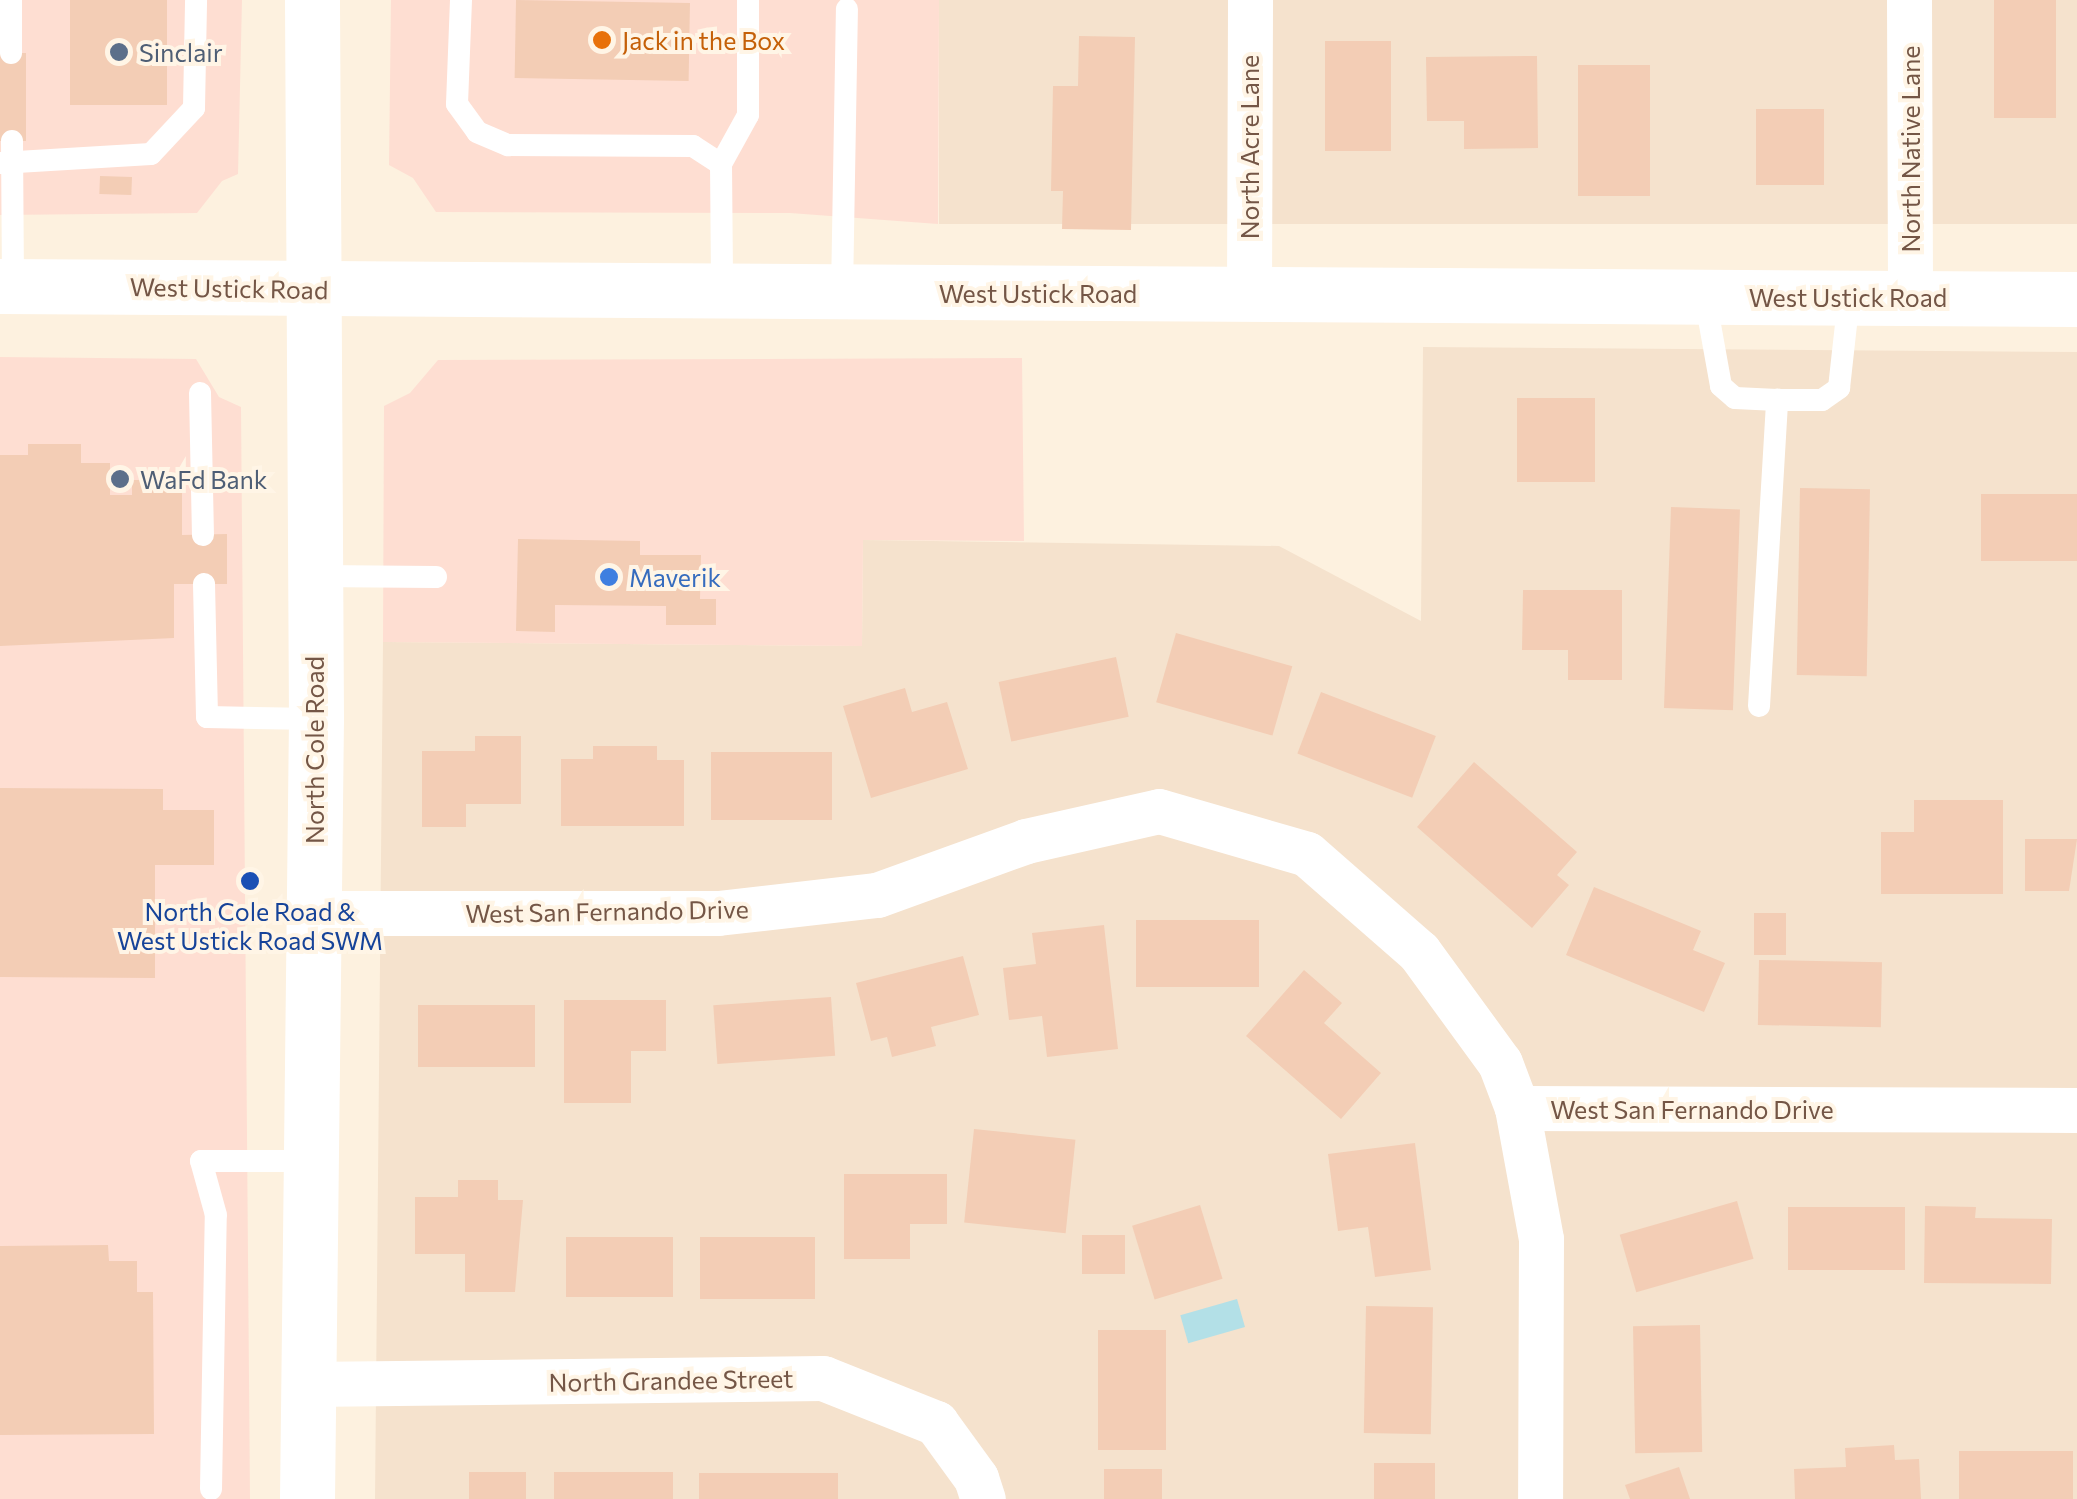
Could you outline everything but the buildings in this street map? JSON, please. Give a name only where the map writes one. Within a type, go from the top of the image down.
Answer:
[{"type":"main road","name":"North Cole Road","points":[[307,1499],[316,718],[312,0]]},
{"type":"main road","name":"West Ustick Road","points":[[6,286],[2077,299]]},
{"type":"street","name":"North Acre Lane","points":[[1248,294],[1250,0]]},
{"type":"street","name":"North Native Lane","points":[[1909,0],[1910,298]]},
{"type":"street","name":"West San Fernando Drive","points":[[312,914],[718,913],[877,895],[1026,842],[1159,810],[1307,854],[1418,952],[1500,1063],[1517,1108],[2077,1110]]},
{"type":"street","points":[[1517,1108],[1541,1239],[1540,1499]]},
{"type":"street","name":"North Grandee Street","points":[[307,1384],[823,1378],[884,1397],[936,1424],[976,1478],[984,1499]]},
{"type":"lane","points":[[11,0],[11,53]]},
{"type":"lane","points":[[6,286],[8,156],[152,154],[194,108],[196,0]]},
{"type":"lane","points":[[460,0],[457,104],[478,132],[508,146],[693,146],[721,164]]},
{"type":"lane","points":[[722,291],[721,164],[748,114],[748,0]]},
{"type":"lane","points":[[842,292],[847,9]]},
{"type":"lane","points":[[1705,296],[1721,386],[1735,398],[1777,400],[1822,400],[1839,388],[1849,297]]},
{"type":"lane","points":[[200,393],[203,534]]},
{"type":"lane","points":[[1758,706],[1777,400]]},
{"type":"lane","points":[[315,576],[436,577]]},
{"type":"lane","points":[[204,584],[207,717],[316,718]]},
{"type":"lane","points":[[211,1489],[216,1216],[201,1160],[310,1160]]},
{"type":"shaded area","points":[[0,0],[242,0],[238,174],[222,181],[197,213],[0,215]]},
{"type":"shaded area","points":[[391,0],[939,0],[938,224],[790,213],[436,212],[413,178],[389,165]]},
{"type":"shaded area","points":[[939,0],[2077,0],[2077,224],[939,224]]},
{"type":"shaded area","points":[[1423,347],[2077,352],[2077,1499],[375,1499],[383,642],[862,646],[863,540],[1279,546],[1421,621]]},
{"type":"shaded area","points":[[0,357],[196,359],[219,397],[241,407],[250,1499],[0,1499]]},
{"type":"shaded area","points":[[1022,358],[1024,541],[863,540],[862,646],[383,642],[384,406],[410,393],[438,360]]},
{"type":"water","points":[[1237,1299],[1245,1327],[1188,1343],[1180,1315]]},
{"type":"place","name":"Jack in the Box","points":[[602,40]]},
{"type":"place","name":"Sinclair","points":[[119,52]]},
{"type":"place","name":"WaFd Bank","points":[[120,479]]},
{"type":"place","name":"Maverik","points":[[609,577]]},
{"type":"place","name":"North Cole Road & West Ustick Road SWM","points":[[250,881]]}]
